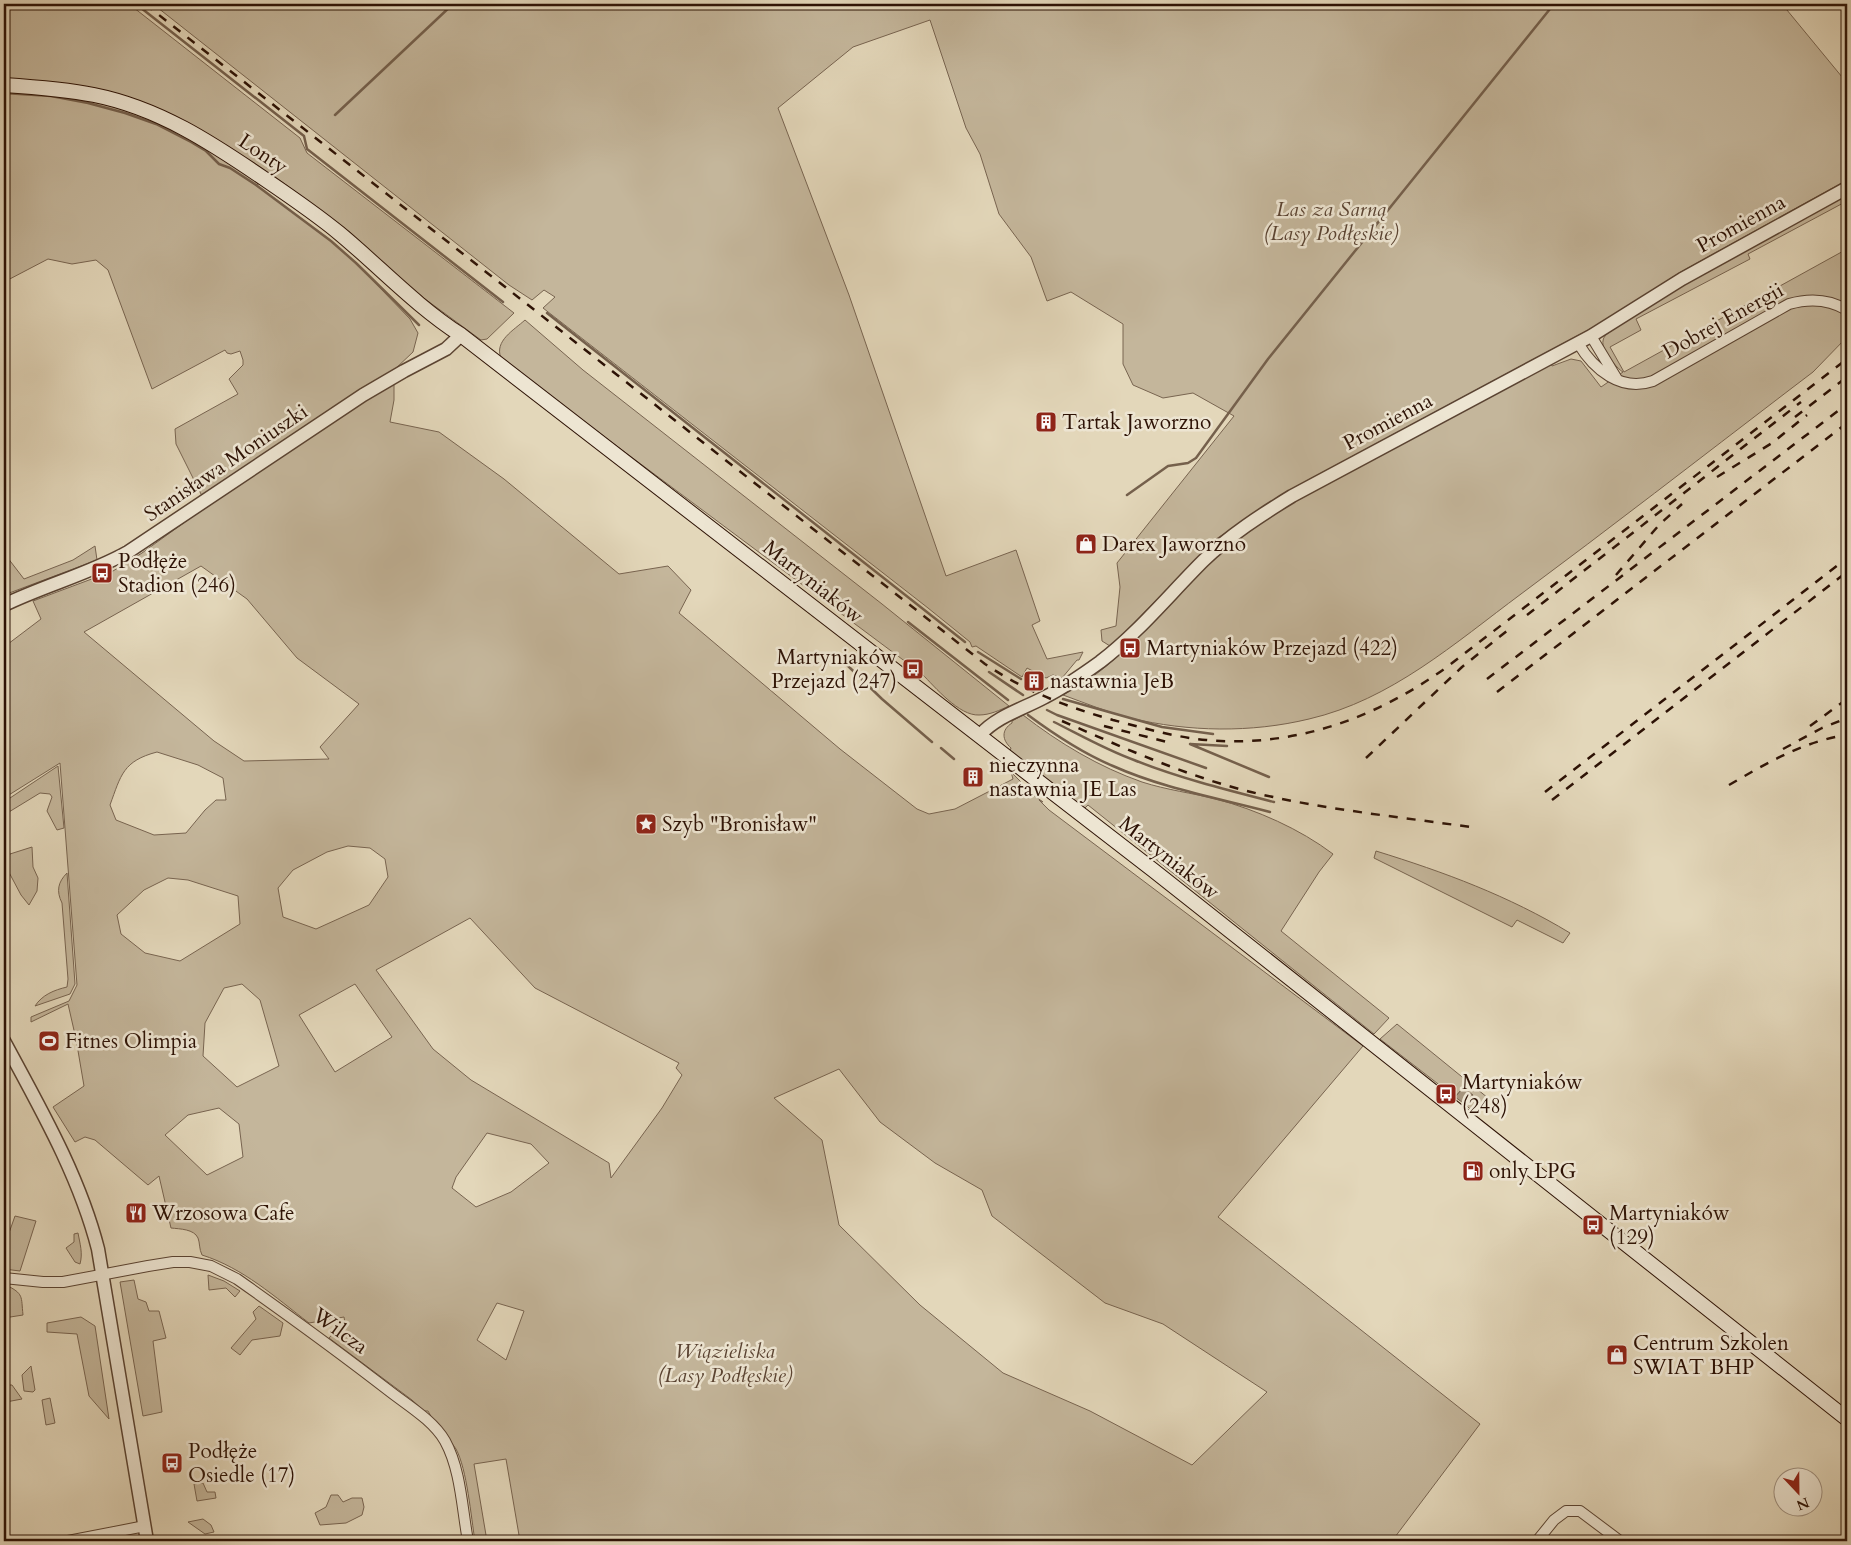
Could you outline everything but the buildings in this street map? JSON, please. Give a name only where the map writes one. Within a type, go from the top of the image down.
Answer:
[{"type":"main road","name":"Lonty","points":[[4,85],[49,88],[94,95],[144,110],[174,122],[203,137],[311,211],[362,253],[435,318],[461,335]]},
{"type":"main road","name":"Martyniaków","points":[[461,335],[980,735],[1847,1419]]},
{"type":"street","name":"Promienna","points":[[980,735],[991,724],[1065,686],[1100,661],[1131,636],[1204,560],[1261,515],[1292,496],[1592,336],[1682,279],[1847,188]]},
{"type":"street","name":"Dobrej Energii","points":[[1578,343],[1603,373],[1617,380],[1637,385],[1652,382],[1789,304],[1818,300],[1836,304],[1847,310]]},
{"type":"street","name":"Stanisława Moniuszki","points":[[4,605],[22,596],[96,568],[128,552],[364,395],[446,349],[461,335]]},
{"type":"street","points":[[1592,336],[1617,380]]},
{"type":"street","points":[[4,1041],[52,1133],[84,1201],[98,1249],[148,1541]]},
{"type":"street","name":"Wilcza","points":[[4,1278],[63,1282],[173,1262],[199,1263],[225,1272],[323,1341],[424,1418],[444,1440],[452,1458],[457,1477],[468,1541]]},
{"type":"street","points":[[1537,1541],[1554,1520],[1566,1512],[1580,1510],[1620,1541]]},
{"type":"street","points":[[68,1541],[145,1526]]},
{"type":"green space","name":"Wiązieliska (Lasy Podłęskie)","points":[[4,4],[129,4],[300,138],[307,153],[514,313],[487,339],[481,340],[406,285],[351,233],[274,176],[256,185],[331,241],[356,263],[410,319],[418,333],[413,352],[394,370],[394,400],[390,422],[439,432],[504,479],[619,574],[668,566],[691,590],[679,613],[840,749],[917,809],[929,814],[955,809],[1013,779],[1011,772],[1026,787],[1025,789],[1043,802],[1039,800],[1049,810],[1363,1046],[1218,1217],[1480,1424],[1392,1541],[520,1541],[506,1459],[474,1464],[487,1541],[475,1541],[466,1481],[456,1449],[428,1411],[424,1411],[329,1338],[345,1323],[344,1317],[309,1323],[245,1275],[202,1255],[196,1235],[186,1230],[171,1228],[159,1176],[148,1185],[95,1140],[85,1137],[75,1142],[53,1107],[84,1086],[68,1004],[31,1022],[31,1017],[69,1001],[77,985],[60,763],[4,798],[4,647],[41,619],[33,601],[113,571],[142,553],[207,506],[176,444],[175,429],[238,394],[229,379],[243,365],[243,360],[240,351],[231,354],[225,350],[152,389],[108,270],[96,260],[72,264],[48,259],[4,282]],"holes":[[[201,566],[247,599],[297,658],[359,704],[320,747],[329,759],[244,761],[214,741],[84,632]],[[157,752],[198,765],[223,778],[226,800],[216,800],[186,833],[154,835],[116,820],[110,805],[121,777],[130,765]],[[348,846],[370,848],[385,859],[388,877],[369,905],[316,929],[283,917],[278,888],[293,870],[327,852]],[[168,878],[188,880],[238,896],[240,924],[180,961],[145,953],[121,934],[117,915],[144,890]],[[470,918],[535,988],[679,1063],[676,1068],[682,1075],[662,1108],[611,1178],[609,1163],[471,1080],[433,1049],[376,970]],[[242,984],[260,1000],[279,1066],[237,1087],[203,1056],[205,1023],[224,988]],[[355,984],[392,1037],[335,1072],[299,1015]],[[839,1069],[880,1122],[935,1163],[982,1190],[992,1216],[1105,1303],[1163,1324],[1267,1392],[1192,1465],[1090,1411],[1003,1373],[920,1305],[839,1225],[822,1140],[774,1098]],[[219,1108],[239,1124],[243,1157],[207,1175],[165,1135],[188,1115]],[[487,1133],[531,1144],[549,1163],[511,1192],[476,1207],[452,1188],[456,1177]],[[497,1303],[524,1311],[506,1360],[477,1340]]]},
{"type":"green space","name":"Las za Sarną (Lasy Podłęskie)","points":[[153,4],[1782,4],[1847,83],[1847,180],[1679,273],[1603,322],[1297,486],[1216,539],[1110,646],[1102,641],[1101,630],[1116,626],[1120,587],[1117,563],[1234,416],[1193,393],[1163,398],[1133,385],[1123,364],[1123,324],[1071,292],[1047,301],[1031,257],[999,214],[980,154],[966,128],[930,20],[853,47],[778,108],[849,295],[946,576],[1016,550],[1040,621],[1032,625],[1047,659],[1083,652],[1079,660],[1062,678],[1053,675],[1046,678],[1027,668],[1022,677],[976,646],[972,647],[970,642],[928,608],[543,308],[555,297],[544,290],[532,300],[509,285]]},
{"type":"green space","points":[[1847,194],[1847,201],[1748,254],[1750,259],[1636,319],[1641,330],[1610,347],[1624,372],[1847,249],[1847,337],[1813,372],[1472,632],[1421,668],[1395,684],[1339,710],[1287,724],[1242,729],[1197,728],[1152,723],[1113,713],[1063,695],[1102,670],[1136,639],[1201,571],[1269,516],[1550,362],[1552,366],[1571,359],[1581,361],[1601,387],[1623,372],[1604,349],[1603,340],[1607,334],[1654,301]]},
{"type":"green space","points":[[525,320],[583,370],[1009,706],[983,715],[963,711],[940,693],[922,674],[501,358],[500,346],[506,336]]},
{"type":"green space","points":[[95,546],[97,560],[4,595],[4,553],[24,579],[73,560]]},
{"type":"green space","points":[[1023,715],[1065,745],[1110,769],[1151,785],[1216,799],[1247,809],[1278,821],[1307,836],[1333,854],[1319,872],[1281,931],[1389,1018],[1374,1034],[1088,805],[1083,810],[1010,751],[1011,748],[1004,738],[1004,732],[1012,721]]},
{"type":"green space","points":[[58,766],[64,828],[57,830],[47,811],[52,797],[50,794],[40,793],[4,815],[4,802]]},
{"type":"green space","points":[[32,847],[33,867],[38,878],[37,891],[29,905],[21,895],[4,863],[10,854]]},
{"type":"green space","points":[[1376,851],[1426,867],[1500,896],[1570,933],[1563,943],[1517,920],[1512,927],[1374,858]]},
{"type":"green space","points":[[67,873],[75,984],[70,994],[35,1006],[49,994],[67,987],[62,903],[59,891],[60,883]]},
{"type":"green space","points":[[1397,1024],[1488,1098],[1475,1114],[1466,1105],[1473,1096],[1463,1088],[1455,1097],[1380,1039]]},
{"type":"green space","points":[[15,1216],[36,1221],[20,1271],[4,1269],[4,1247]]},
{"type":"green space","points":[[78,1233],[81,1252],[80,1264],[75,1262],[66,1248],[74,1242],[74,1234]]},
{"type":"green space","points":[[208,1275],[224,1281],[240,1291],[235,1297],[226,1288],[209,1290]]},
{"type":"green space","points":[[134,1280],[138,1299],[146,1302],[149,1311],[159,1311],[166,1338],[153,1341],[162,1412],[143,1416],[120,1282]]},
{"type":"green space","points":[[6,1285],[19,1293],[23,1315],[4,1318]]},
{"type":"green space","points":[[259,1306],[283,1323],[280,1336],[252,1340],[240,1355],[231,1348],[256,1319],[253,1312]]},
{"type":"green space","points":[[81,1317],[95,1326],[109,1419],[89,1396],[77,1334],[47,1332],[47,1323]]},
{"type":"green space","points":[[31,1366],[35,1390],[33,1392],[24,1391],[22,1375]]},
{"type":"green space","points":[[4,1385],[12,1385],[22,1399],[6,1402]]},
{"type":"green space","points":[[50,1398],[55,1423],[46,1425],[42,1400]]},
{"type":"green space","points":[[203,1483],[207,1492],[215,1492],[216,1498],[197,1501],[194,1484]]},
{"type":"green space","points":[[331,1495],[338,1495],[343,1502],[352,1498],[362,1498],[364,1507],[362,1515],[346,1523],[320,1525],[315,1513],[326,1507]]},
{"type":"green space","points":[[203,1519],[211,1525],[214,1532],[205,1534],[188,1522]]},
{"type":"shaded area","points":[[1463,1088],[1473,1095],[1466,1105],[1455,1097]]},
{"type":"waterway","points":[[136,4],[304,136],[307,149],[503,302]]},
{"type":"waterway","points":[[335,115],[453,4]]},
{"type":"waterway","points":[[1127,495],[1168,466],[1188,463],[1196,458],[1268,359],[1554,4]]},
{"type":"waterway","points":[[4,93],[51,96],[88,103],[156,124],[191,142],[206,151],[219,164],[230,168],[256,185],[331,241],[419,325]]},
{"type":"waterway","points":[[547,313],[965,642]]},
{"type":"waterway","points":[[908,622],[1008,700]]},
{"type":"waterway","points":[[978,652],[1021,679]]},
{"type":"waterway","points":[[847,665],[882,699],[932,742]]},
{"type":"waterway","points":[[989,672],[1023,695]]},
{"type":"waterway","points":[[1063,699],[1162,727],[1213,734]]},
{"type":"waterway","points":[[1047,710],[1206,768]]},
{"type":"waterway","points":[[1028,715],[1080,749],[1132,774],[1170,787],[1270,812]]},
{"type":"waterway","points":[[1054,722],[1113,752],[1151,766],[1203,783],[1274,802]]},
{"type":"waterway","points":[[1227,746],[1190,744],[1269,777]]},
{"type":"waterway","points":[[941,748],[954,759]]},
{"type":"railway","points":[[145,4],[985,664],[1031,690],[1079,710],[1194,739],[1239,741],[1303,734],[1363,715],[1420,685],[1447,667],[1847,359]]},
{"type":"railway","points":[[1795,417],[1847,377]]},
{"type":"railway","points":[[1527,615],[1801,402]]},
{"type":"railway","points":[[1487,679],[1847,404]]},
{"type":"railway","points":[[1717,477],[1772,443],[1807,415]]},
{"type":"railway","points":[[1497,692],[1847,423]]},
{"type":"railway","points":[[1616,575],[1659,525],[1682,504]]},
{"type":"railway","points":[[1545,792],[1847,558]]},
{"type":"railway","points":[[1552,800],[1847,572]]},
{"type":"railway","points":[[1366,758],[1462,667],[1513,626]]},
{"type":"railway","points":[[1810,726],[1847,699]]},
{"type":"railway","points":[[1783,749],[1822,728],[1847,718]]},
{"type":"railway","points":[[1062,721],[1179,770],[1251,792],[1335,808],[1477,828]]},
{"type":"railway","points":[[1104,726],[1167,742]]},
{"type":"railway","points":[[1729,785],[1786,754],[1816,742],[1847,735]]},
{"type":"place","name":"Tartak Jaworzno","points":[[1046,422]]},
{"type":"place","name":"Darex Jaworzno","points":[[1086,544]]},
{"type":"place","name":"Podłęże Stadion (246)","points":[[102,573]]},
{"type":"place","name":"Martyniaków Przejazd (422)","points":[[1130,648]]},
{"type":"place","name":"Martyniaków Przejazd (247)","points":[[913,669]]},
{"type":"place","name":"nastawnia JeB","points":[[1034,681]]},
{"type":"place","name":"nieczynna nastawnia JE Las","points":[[973,777]]},
{"type":"place","name":"Szyb \"Bronisław\"","points":[[646,824]]},
{"type":"place","name":"Fitnes Olimpia","points":[[49,1041]]},
{"type":"place","name":"Martyniaków (248)","points":[[1446,1094]]},
{"type":"place","name":"only LPG","points":[[1473,1171]]},
{"type":"place","name":"Wrzosowa Cafe","points":[[136,1213]]},
{"type":"place","name":"Martyniaków (129)","points":[[1593,1225]]},
{"type":"place","name":"Centrum Szkolen SWIAT BHP","points":[[1617,1355]]},
{"type":"place","name":"Podłęże Osiedle (17)","points":[[172,1463]]}]
